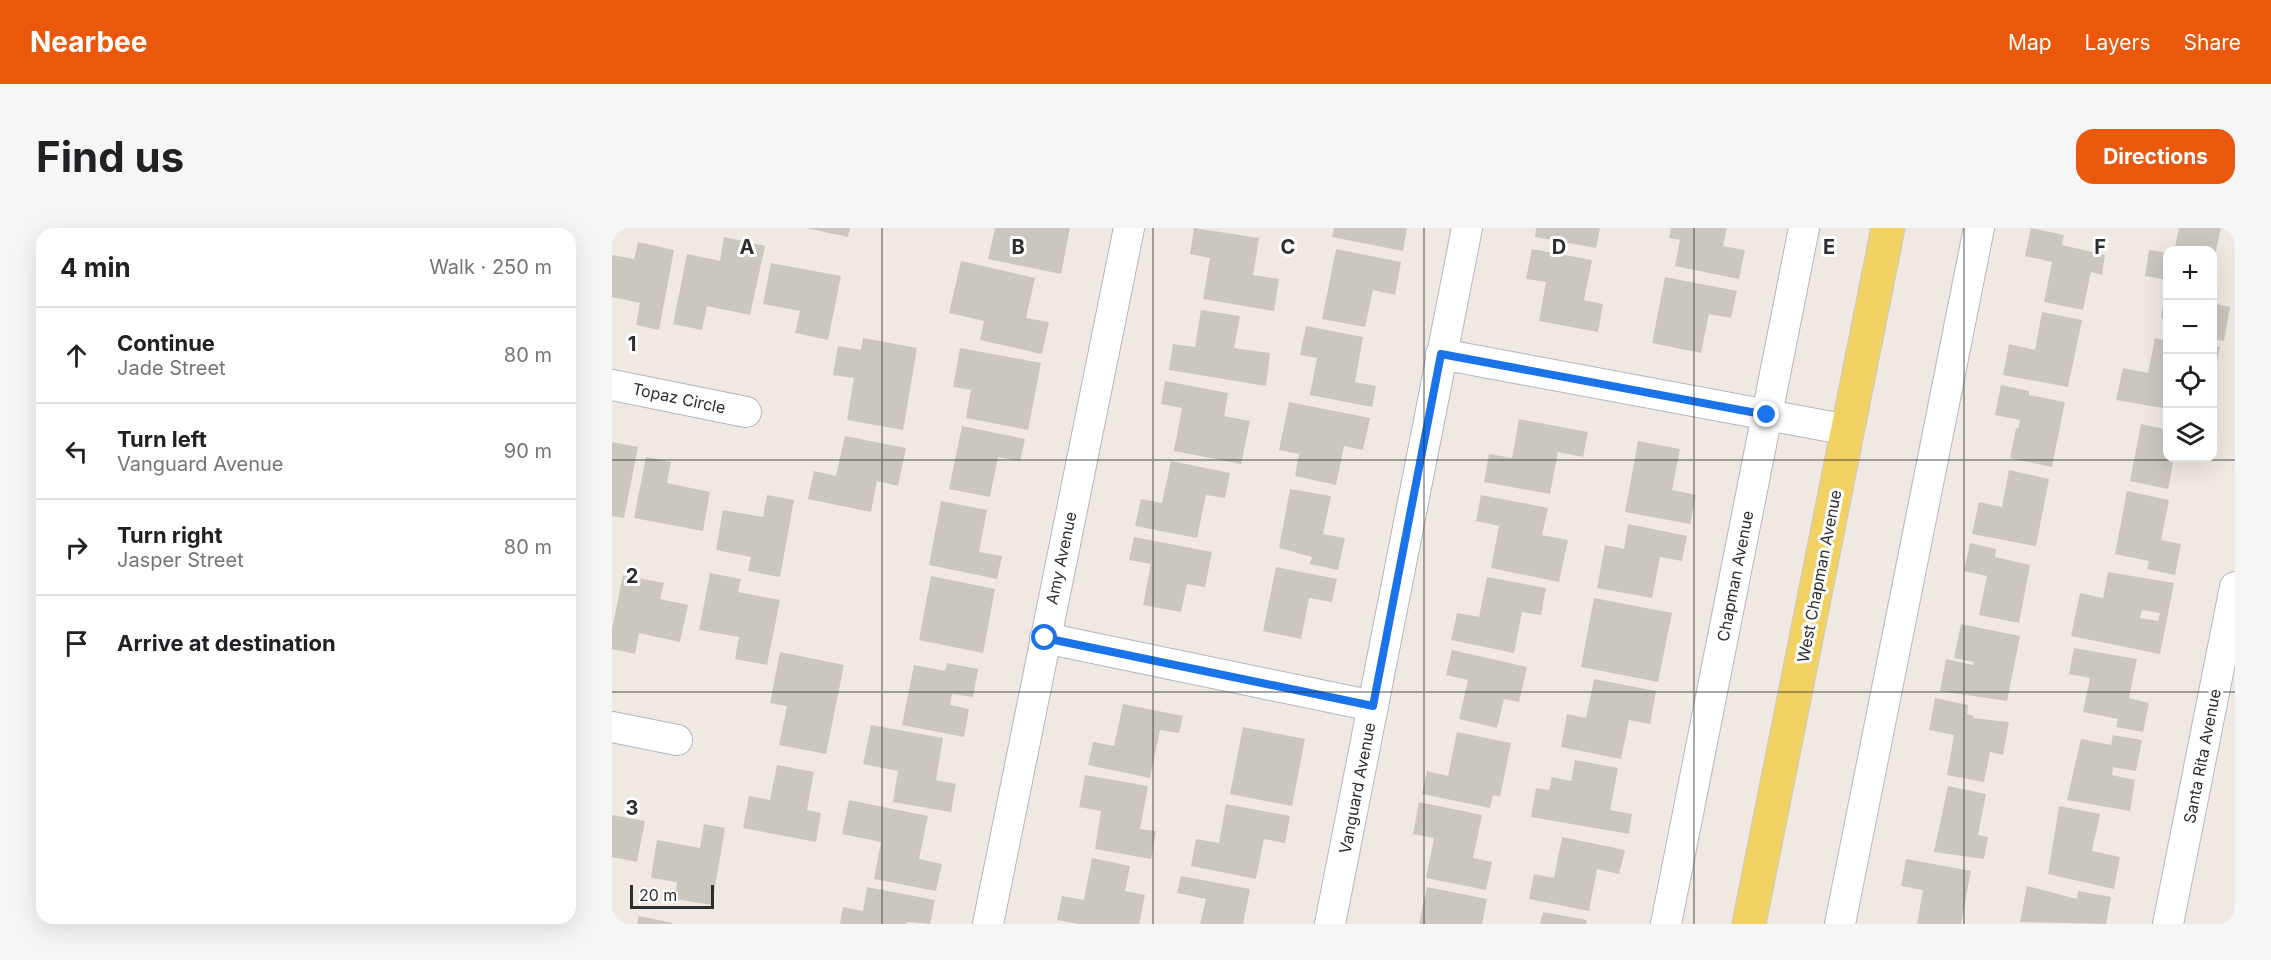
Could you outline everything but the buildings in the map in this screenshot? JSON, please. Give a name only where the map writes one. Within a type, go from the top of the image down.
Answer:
[{"type":"main road","name":"West Chapman Avenue","points":[[1749,924],[1888,228]]},
{"type":"street","name":"Amy Avenue","points":[[987,924],[1129,228]]},
{"type":"street","name":"Vanguard Avenue","points":[[1330,924],[1467,228]]},
{"type":"street","name":"Chapman Avenue","points":[[1666,924],[1804,228]]},
{"type":"street","points":[[1840,924],[1978,228]]},
{"type":"street","points":[[1441,354],[1848,430]]},
{"type":"street","name":"Topaz Circle","points":[[612,385],[746,412]]},
{"type":"street","name":"Santa Rita Avenue","points":[[2168,924],[2224,697],[2235,587]]},
{"type":"street","points":[[1045,638],[1373,706]]},
{"type":"street","points":[[612,727],[677,740]]},
{"type":"route","points":[[1045,638],[1373,706],[1441,354],[1767,415]]}]
